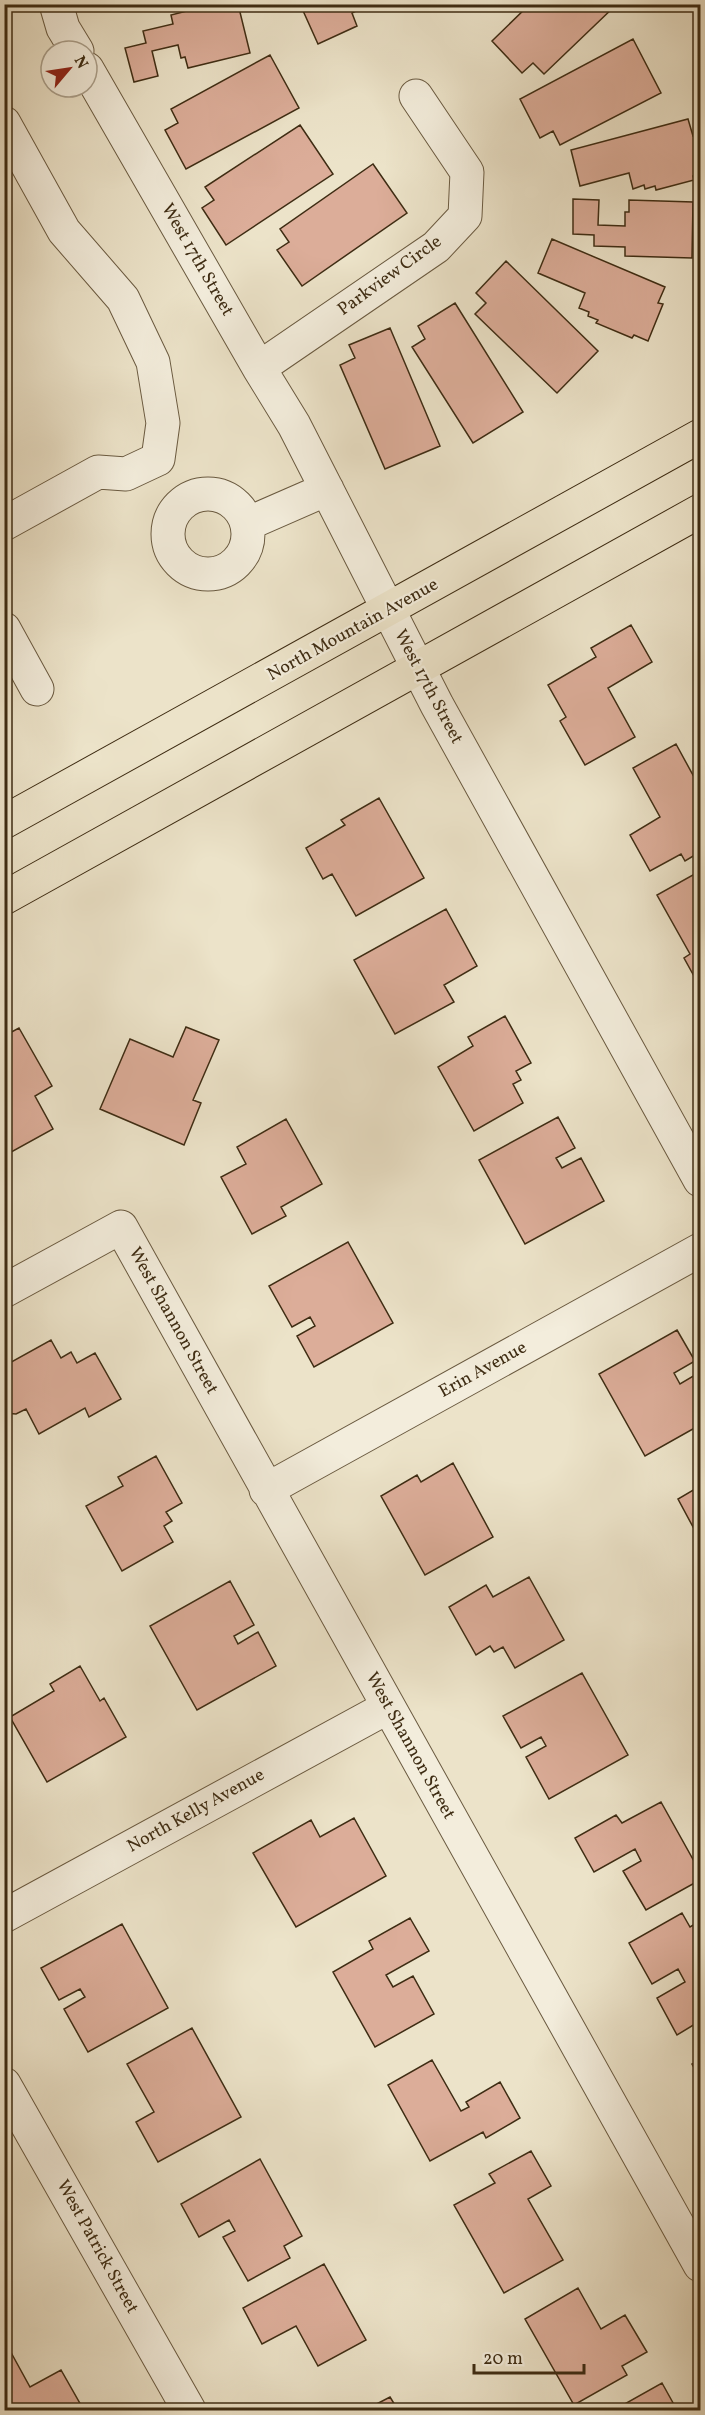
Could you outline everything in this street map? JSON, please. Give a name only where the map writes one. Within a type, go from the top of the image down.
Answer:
[{"type":"main road","name":"North Mountain Avenue","points":[[4,822],[388,612],[700,436]]},
{"type":"main road","points":[[4,898],[700,512]]},
{"type":"street","points":[[56,4],[63,28],[69,39]]},
{"type":"street","name":"West 17th Street","points":[[99,90],[258,368],[294,425],[388,612],[700,1180]]},
{"type":"street","name":"Parkview Circle","points":[[258,368],[436,247],[465,216],[467,172],[416,96]]},
{"type":"street","points":[[4,123],[64,231],[123,299],[153,362],[163,423],[158,459],[186,500]]},
{"type":"street","points":[[4,524],[98,472],[126,474],[158,459]]},
{"type":"street","points":[[247,525],[327,489]]},
{"type":"street","points":[[200,494],[215,494],[229,500],[240,510],[247,525],[244,548],[230,567],[216,573],[201,573],[186,567],[175,556],[169,542],[168,526],[175,511],[186,500],[200,494]]},
{"type":"street","points":[[4,629],[37,689]]},
{"type":"street","name":"West Shannon Street","points":[[4,1291],[121,1227],[700,2265]]},
{"type":"street","name":"Erin Avenue","points":[[266,1490],[700,1250]]},
{"type":"street","name":"North Kelly Avenue","points":[[4,1916],[388,1707]]},
{"type":"street","name":"West Patrick Street","points":[[4,2084],[189,2410]]},
{"type":"building","points":[[214,4],[238,4],[250,53],[188,68],[185,57],[181,58],[178,45],[152,51],[158,76],[134,82],[125,48],[146,43],[143,31],[173,24],[171,15]]},
{"type":"building","points":[[300,4],[365,4],[366,6],[352,13],[357,26],[318,44]]},
{"type":"building","points":[[486,4],[503,4],[500,11]]},
{"type":"building","points":[[530,4],[617,4],[544,74],[533,63],[522,73],[492,41]]},
{"type":"building","points":[[633,39],[661,93],[560,145],[553,131],[540,138],[520,99]]},
{"type":"building","points":[[270,55],[299,108],[186,169],[165,130],[178,123],[171,109]]},
{"type":"building","points":[[688,119],[693,136],[698,134],[700,145],[700,174],[693,176],[694,180],[656,190],[655,186],[645,189],[644,185],[633,189],[629,173],[580,186],[571,150]]},
{"type":"building","points":[[300,125],[333,174],[226,245],[202,208],[214,200],[205,187]]},
{"type":"building","points":[[373,164],[407,213],[302,286],[277,250],[289,242],[280,229]]},
{"type":"building","points":[[573,199],[599,200],[598,225],[625,226],[625,212],[629,212],[629,200],[693,202],[692,258],[625,256],[625,247],[594,246],[594,235],[573,234]]},
{"type":"building","points":[[552,239],[665,287],[658,303],[663,304],[648,341],[634,335],[632,338],[596,323],[598,320],[588,316],[589,312],[579,308],[585,293],[538,273]]},
{"type":"building","points":[[506,261],[598,351],[557,393],[475,314],[486,303],[476,293]]},
{"type":"building","points":[[455,303],[523,412],[473,443],[412,347],[425,339],[418,326]]},
{"type":"building","points":[[390,328],[440,446],[385,469],[340,365],[355,358],[349,345]]},
{"type":"building","points":[[631,625],[652,662],[608,688],[635,737],[585,765],[560,721],[566,717],[548,685],[596,657],[591,648]]},
{"type":"building","points":[[676,744],[700,788],[700,852],[685,861],[681,854],[650,871],[630,835],[660,817],[633,768]]},
{"type":"building","points":[[379,798],[424,878],[356,916],[332,874],[323,879],[306,848],[345,825],[341,820]]},
{"type":"building","points":[[700,871],[700,987],[684,958],[690,954],[657,895]]},
{"type":"building","points":[[446,909],[477,966],[444,985],[454,1002],[395,1034],[354,960]]},
{"type":"building","points":[[505,1016],[531,1063],[516,1071],[521,1080],[513,1084],[523,1103],[474,1131],[438,1067],[473,1046],[468,1037]]},
{"type":"building","points":[[186,1027],[219,1040],[193,1100],[201,1103],[184,1145],[100,1109],[130,1039],[173,1057]]},
{"type":"building","points":[[19,1028],[52,1086],[35,1096],[53,1129],[4,1156],[4,1036]]},
{"type":"building","points":[[558,1117],[575,1148],[556,1158],[562,1168],[581,1158],[604,1201],[525,1244],[479,1160]]},
{"type":"building","points":[[286,1119],[322,1184],[281,1207],[286,1216],[252,1234],[221,1177],[246,1164],[237,1147]]},
{"type":"building","points":[[348,1242],[393,1323],[314,1367],[297,1336],[315,1326],[310,1317],[292,1327],[269,1286]]},
{"type":"building","points":[[677,1330],[695,1361],[674,1373],[680,1384],[700,1372],[700,1425],[645,1456],[599,1374]]},
{"type":"building","points":[[51,1340],[61,1358],[71,1352],[77,1363],[95,1353],[121,1399],[89,1417],[85,1408],[39,1434],[26,1409],[16,1414],[4,1413],[4,1383],[10,1380],[4,1366]]},
{"type":"building","points":[[156,1456],[182,1503],[166,1512],[172,1521],[164,1526],[173,1542],[122,1571],[86,1506],[123,1486],[118,1477]]},
{"type":"building","points":[[453,1463],[493,1537],[425,1575],[381,1496],[417,1475],[421,1482]]},
{"type":"building","points":[[700,1486],[700,1540],[678,1499]]},
{"type":"building","points":[[529,1577],[564,1640],[515,1668],[503,1647],[494,1652],[490,1646],[476,1655],[449,1607],[486,1585],[493,1597]]},
{"type":"building","points":[[230,1581],[254,1625],[234,1636],[238,1644],[258,1632],[276,1666],[197,1710],[150,1626]]},
{"type":"building","points":[[80,1666],[100,1701],[104,1698],[126,1737],[47,1782],[10,1717],[54,1691],[50,1684]]},
{"type":"building","points":[[582,1673],[628,1755],[549,1799],[526,1757],[546,1746],[541,1737],[521,1748],[503,1716]]},
{"type":"building","points":[[661,1802],[700,1872],[700,1880],[646,1910],[623,1871],[641,1861],[635,1849],[594,1872],[575,1838],[616,1815],[622,1823]]},
{"type":"building","points":[[354,1818],[386,1876],[296,1927],[253,1853],[311,1820],[320,1837]]},
{"type":"building","points":[[682,1913],[690,1927],[700,1921],[700,2021],[677,2035],[657,1998],[685,1982],[678,1969],[652,1984],[629,1943]]},
{"type":"building","points":[[410,1918],[429,1951],[386,1975],[393,1987],[413,1976],[434,2014],[375,2047],[333,1972],[373,1949],[369,1941]]},
{"type":"building","points":[[122,1924],[168,2008],[88,2052],[64,2009],[85,1997],[80,1989],[59,2000],[41,1968]]},
{"type":"building","points":[[192,2028],[241,2117],[158,2162],[136,2122],[154,2112],[127,2064]]},
{"type":"building","points":[[432,2060],[461,2111],[469,2107],[466,2102],[500,2082],[520,2118],[486,2138],[483,2132],[430,2161],[388,2085]]},
{"type":"building","points":[[700,2060],[700,2079],[692,2064]]},
{"type":"building","points":[[531,2151],[551,2186],[528,2199],[563,2260],[504,2293],[454,2205],[495,2183],[489,2174]]},
{"type":"building","points":[[260,2159],[302,2236],[284,2246],[290,2258],[248,2281],[223,2237],[235,2231],[229,2220],[199,2237],[181,2204]]},
{"type":"building","points":[[324,2264],[366,2340],[318,2366],[296,2326],[262,2344],[243,2308]]},
{"type":"building","points":[[578,2288],[601,2329],[625,2315],[647,2352],[622,2366],[627,2375],[574,2405],[525,2319]]},
{"type":"building","points":[[8,2347],[30,2387],[61,2370],[82,2407],[76,2410],[4,2410],[4,2348]]},
{"type":"building","points":[[662,2383],[677,2410],[623,2410],[621,2406]]},
{"type":"building","points":[[390,2397],[398,2410],[365,2410]]}]
